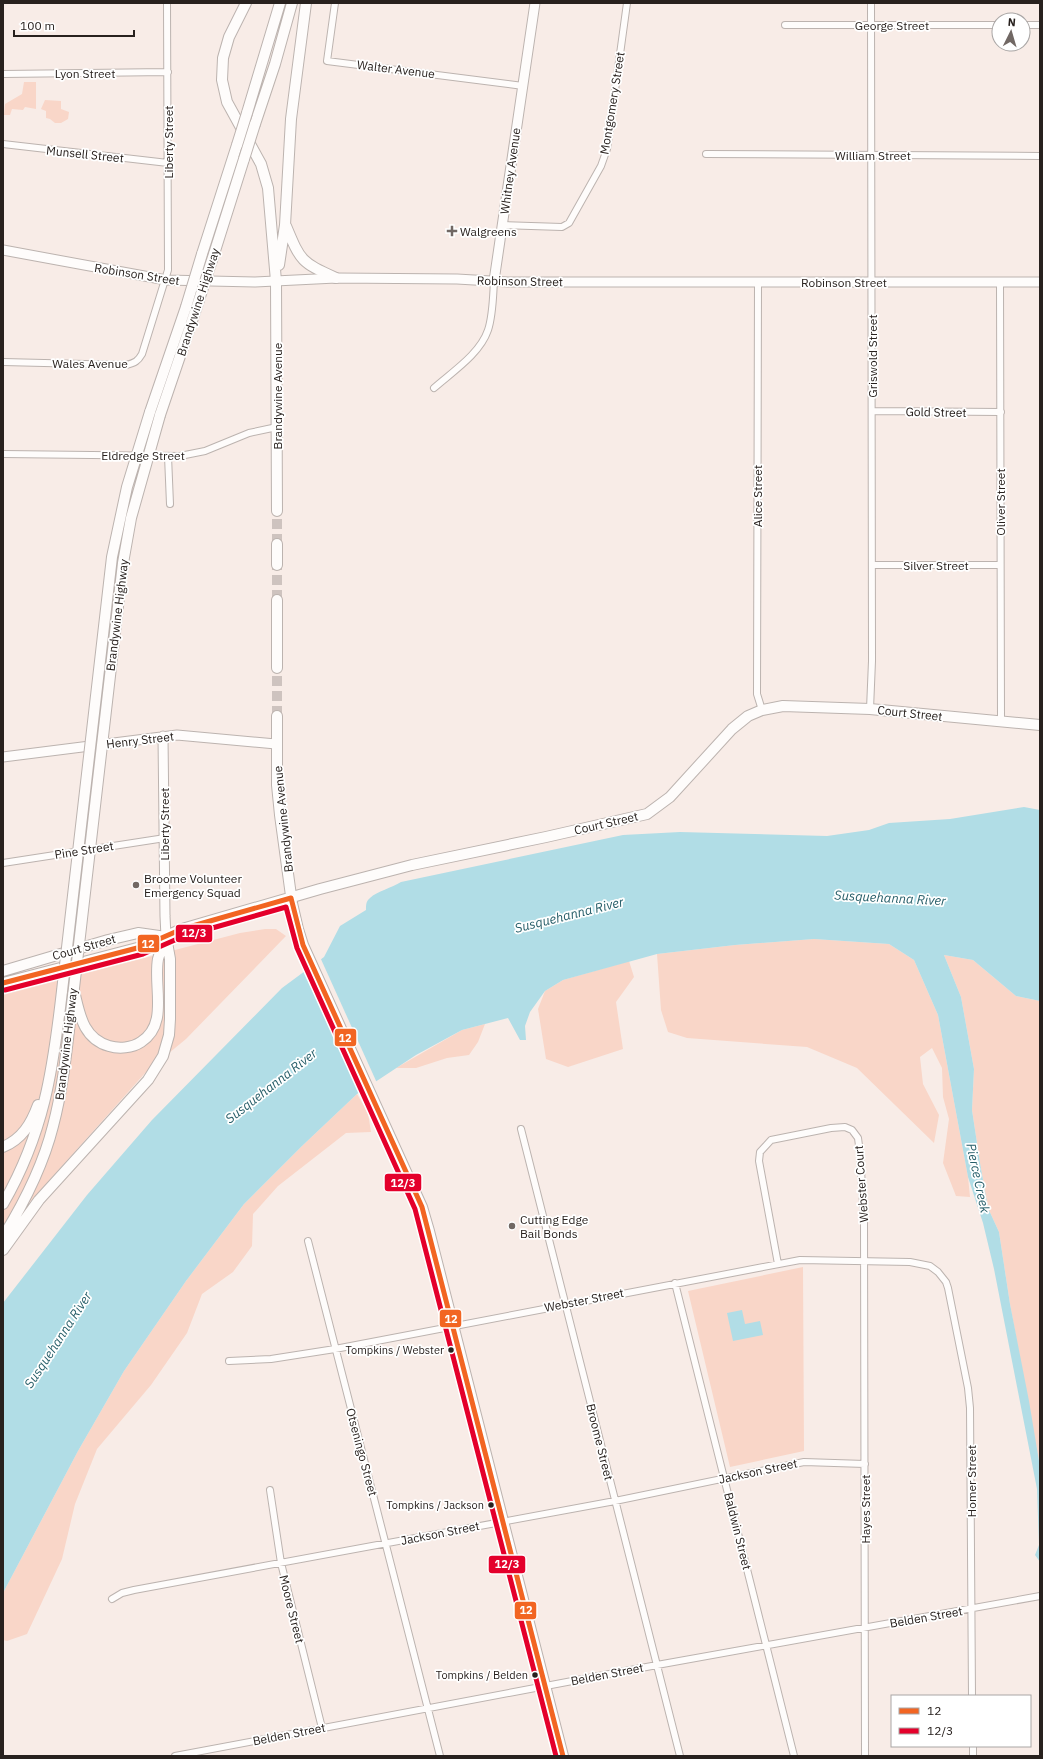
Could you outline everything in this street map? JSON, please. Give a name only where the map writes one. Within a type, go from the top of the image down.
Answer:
[{"type":"main road","points":[[246,3],[229,37],[223,58],[222,80],[227,102],[266,176],[270,204],[276,281]]},
{"type":"main road","name":"Brandywine Highway","points":[[3,1204],[23,1165],[37,1128],[50,1079],[56,1042],[112,557],[127,487],[150,412],[186,307],[280,3]]},
{"type":"main road","name":"Brandywine Highway","points":[[3,1237],[33,1182],[53,1127],[63,1084],[123,563],[131,518],[160,415],[197,306],[275,64],[292,3]]},
{"type":"main road","points":[[276,281],[286,226],[291,119],[306,3]]},
{"type":"main road","points":[[286,226],[301,259],[311,266],[336,278]]},
{"type":"main road","name":"Brandywine Avenue","points":[[276,281],[277,511]]},
{"type":"main road","points":[[277,544],[277,565]]},
{"type":"main road","points":[[277,600],[277,668]]},
{"type":"main road","name":"Court Street","points":[[3,983],[141,947],[182,929],[412,865],[647,814],[670,797],[732,729],[748,716],[762,710],[784,706],[870,709],[1040,725]]},
{"type":"main road","name":"Brandywine Avenue","points":[[277,716],[276,744],[278,793],[291,898],[298,929],[303,945],[422,1207],[563,1756]]},
{"type":"main road","name":"Court Street","points":[[3,971],[108,940],[138,933],[166,936]]},
{"type":"main road","points":[[74,988],[81,1020],[87,1031],[93,1037],[104,1044],[115,1047],[127,1047],[140,1043],[153,1032],[158,1021],[158,959],[166,936]]},
{"type":"main road","points":[[3,1250],[39,1200],[148,1080],[163,1056],[169,1035],[170,1019],[170,959],[166,936]]},
{"type":"main road","points":[[3,1147],[18,1137],[31,1121],[41,1098],[56,1042]]},
{"type":"street","name":"Liberty Street","points":[[166,280],[168,270],[167,3]]},
{"type":"street","name":"Walter Avenue","points":[[335,3],[327,61],[523,86]]},
{"type":"street","name":"Whitney Avenue","points":[[434,388],[470,356],[487,335],[491,318],[494,281],[535,3]]},
{"type":"street","name":"Montgomery Street","points":[[502,226],[562,227],[569,223],[600,166],[607,148],[627,3]]},
{"type":"street","name":"Griswold Street","points":[[870,709],[872,661],[871,3]]},
{"type":"street","name":"George Street","points":[[785,25],[991,25]]},
{"type":"street","name":"Lyon Street","points":[[3,74],[168,72]]},
{"type":"street","name":"Munsell Street","points":[[3,144],[168,163]]},
{"type":"street","name":"William Street","points":[[706,154],[1040,156]]},
{"type":"street","name":"Robinson Street","points":[[3,250],[166,280],[218,282],[336,278],[494,281],[1040,282]]},
{"type":"street","name":"Wales Avenue","points":[[3,362],[100,365],[134,363],[142,354],[166,280]]},
{"type":"street","name":"Alice Street","points":[[758,282],[757,694],[762,710]]},
{"type":"street","name":"Oliver Street","points":[[1000,282],[1001,722]]},
{"type":"street","name":"Gold Street","points":[[872,411],[1001,412]]},
{"type":"street","name":"Eldredge Street","points":[[3,454],[168,456],[193,454],[248,433],[277,427]]},
{"type":"street","points":[[168,456],[170,504]]},
{"type":"street","name":"Silver Street","points":[[872,565],[1000,564]]},
{"type":"street","name":"Henry Street","points":[[3,757],[163,736],[184,735],[276,744]]},
{"type":"street","name":"Liberty Street","points":[[163,736],[166,936]]},
{"type":"street","name":"Pine Street","points":[[3,863],[165,838]]},
{"type":"street","name":"Webster Court","points":[[778,1264],[759,1161],[760,1152],[772,1140],[831,1128],[845,1127],[852,1130],[858,1138],[860,1152],[864,1221],[864,1262]]},
{"type":"street","name":"Broome Street","points":[[521,1129],[680,1756]]},
{"type":"street","name":"Otseningo Street","points":[[308,1241],[440,1756]]},
{"type":"street","name":"Webster Street","points":[[229,1361],[271,1359],[335,1349],[800,1260],[910,1262],[930,1266],[938,1272]]},
{"type":"street","name":"Hayes Street","points":[[864,1262],[865,1756]]},
{"type":"street","name":"Homer Street","points":[[938,1272],[946,1282],[948,1288],[968,1388],[970,1408],[972,1695]]},
{"type":"street","name":"Baldwin Street","points":[[674,1283],[725,1479],[794,1756]]},
{"type":"street","name":"Jackson Street","points":[[112,1599],[122,1593],[134,1590],[615,1501],[810,1461],[865,1464]]},
{"type":"street","name":"Moore Street","points":[[270,1490],[275,1534],[281,1563],[322,1728]]},
{"type":"street","name":"Belden Street","points":[[175,1756],[657,1665],[1040,1596]]},
{"type":"shaded area","points":[[24,82],[36,82],[36,109],[25,107],[23,110],[12,109],[10,115],[4,115],[5,104],[22,94]]},
{"type":"shaded area","points":[[45,100],[61,101],[61,109],[69,112],[68,119],[61,123],[55,123],[46,118],[46,111],[41,109]]},
{"type":"shaded area","points":[[265,929],[276,929],[286,936],[186,1039],[146,1072],[3,1232],[3,995],[240,933]]},
{"type":"shaded area","points":[[814,939],[889,944],[914,960],[938,1015],[968,1177],[970,1197],[956,1196],[943,1163],[949,1119],[943,1097],[942,1068],[932,1048],[920,1057],[923,1084],[939,1115],[934,1143],[857,1068],[807,1047],[687,1038],[668,1032],[661,1010],[657,954],[735,945]]},
{"type":"shaded area","points":[[944,955],[973,960],[1016,996],[1040,1001],[1040,1467],[1010,1304],[999,1232],[988,1208],[980,1163],[972,1110],[974,1069],[961,997]]},
{"type":"shaded area","points":[[629,961],[634,977],[616,1002],[623,1049],[568,1067],[546,1059],[538,1009],[545,991],[563,980]]},
{"type":"shaded area","points":[[485,1024],[478,1042],[469,1055],[447,1058],[416,1068],[396,1068],[462,1030]]},
{"type":"shaded area","points":[[357,1094],[368,1113],[371,1132],[346,1133],[278,1186],[253,1214],[252,1246],[233,1272],[202,1294],[187,1333],[151,1385],[97,1449],[75,1504],[62,1559],[27,1634],[7,1641],[3,1640],[3,1593],[78,1451],[124,1371],[186,1281],[244,1204]]},
{"type":"shaded area","points":[[803,1267],[804,1451],[730,1467],[688,1291]]},
{"type":"water","points":[[1024,807],[1040,810],[1040,1001],[1016,996],[973,960],[944,955],[961,997],[974,1069],[972,1110],[980,1163],[988,1208],[999,1232],[1010,1304],[1040,1467],[1040,1562],[1035,1555],[1039,1545],[1037,1489],[994,1269],[983,1223],[968,1177],[938,1015],[914,960],[889,944],[814,939],[735,945],[657,954],[563,980],[545,991],[530,1012],[525,1026],[526,1040],[520,1040],[508,1018],[462,1030],[416,1055],[357,1094],[244,1204],[186,1281],[124,1371],[78,1451],[3,1593],[3,1303],[87,1195],[152,1120],[282,988],[324,957],[340,926],[366,910],[366,905],[369,899],[381,891],[401,882],[623,835],[680,832],[827,836],[869,830],[889,823],[950,819]]},
{"type":"water","points":[[742,1310],[745,1324],[760,1321],[763,1335],[733,1341],[727,1313]]},
{"type":"pier","points":[[320,957],[377,1083],[360,1095],[303,970]]},
{"type":"tunnel","points":[[277,511],[277,544]]},
{"type":"tunnel","points":[[277,565],[277,600]]},
{"type":"tunnel","points":[[277,668],[277,716]]},
{"type":"transit line","name":"12","points":[[291,898],[303,945],[422,1207],[563,1756]]},
{"type":"transit line","name":"12","points":[[3,983],[141,947],[182,929],[291,898]]},
{"type":"transit line","name":"12/3","points":[[5,990],[143,954],[184,936],[286,907],[297,948],[415,1209],[556,1756]]},
{"type":"place","name":"Walgreens","points":[[452,231]]},
{"type":"place","name":"Broome Volunteer Emergency Squad","points":[[136,885]]},
{"type":"place","name":"Cutting Edge Bail Bonds","points":[[512,1226]]},
{"type":"place","name":"Tompkins / Webster","points":[[451,1350]]},
{"type":"place","name":"Tompkins / Jackson","points":[[491,1505]]},
{"type":"place","name":"Tompkins / Belden","points":[[535,1675]]},
{"type":"water label","name":"Susquehanna River","points":[[890,898]]},
{"type":"water label","name":"Susquehanna River","points":[[569,915]]},
{"type":"water label","name":"Susquehanna River","points":[[271,1086]]},
{"type":"water label","name":"Pierce Creek","points":[[978,1178]]},
{"type":"water label","name":"Susquehanna River","points":[[58,1340]]}]
